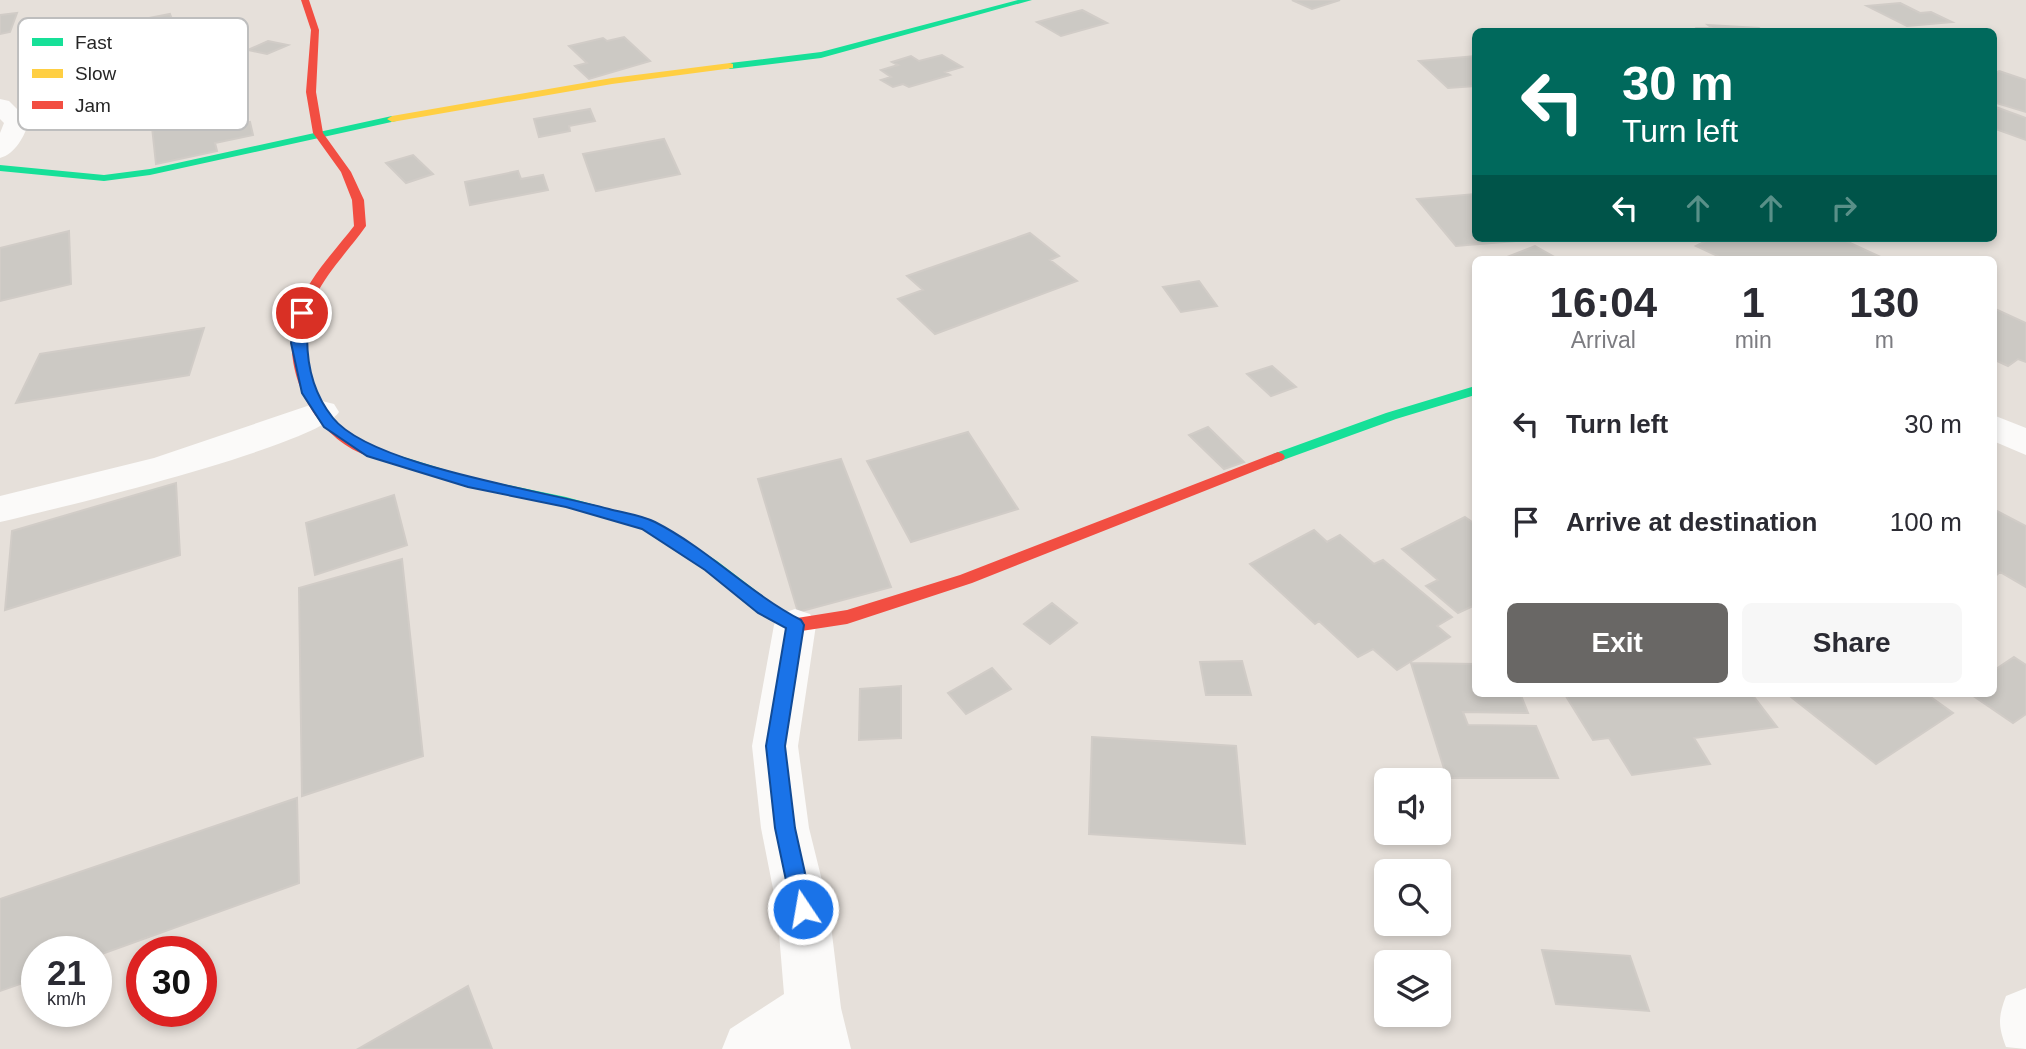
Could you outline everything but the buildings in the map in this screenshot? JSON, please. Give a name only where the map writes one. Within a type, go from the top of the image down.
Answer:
[{"type":"street","points":[[305,0],[315,30],[312,92],[318,133],[346,172],[358,200],[360,226],[315,286],[302,313],[298,343],[309,393],[329,424],[372,452],[468,482],[566,502],[648,525],[711,565],[764,609],[795,625],[847,617],[965,579],[1202,485],[1391,416],[1472,391]]},
{"type":"street","points":[[0,168],[104,178],[150,172],[318,133],[612,81],[821,55],[1028,0]]},
{"type":"street","points":[[0,106],[17,121],[15,132],[0,150]]},
{"type":"street","points":[[0,509],[67,494],[260,439],[322,412]]},
{"type":"street","points":[[1997,428],[2026,443]]},
{"type":"street","points":[[750,1049],[818,1028],[803,909],[785,828],[775,746],[795,625]]},
{"type":"street","points":[[2026,1016],[2026,1027]]},
{"type":"traffic: fast","points":[[730,66],[821,55],[1028,0]]},
{"type":"traffic: fast","points":[[0,168],[104,178],[150,172],[392,119]]},
{"type":"traffic: fast","points":[[1278,457],[1391,416],[1472,391]]},
{"type":"traffic: fast","points":[[374,453],[468,482],[566,502],[648,525],[711,565],[774,614]]},
{"type":"traffic: slow","points":[[392,119],[612,81],[730,66]]},
{"type":"traffic: jam","points":[[305,0],[315,30],[311,92],[318,133],[346,172],[358,200],[360,226],[308,300],[300,325],[299,355],[307,385],[320,412],[338,432],[374,453]]},
{"type":"traffic: jam","points":[[774,614],[795,625],[847,617],[966,579],[1278,457]]},
{"type":"route","points":[[302,313],[298,343],[309,393],[329,424],[372,452],[468,482],[566,502],[648,525],[711,565],[764,609],[795,625],[775,746],[785,828],[803,909]]}]
